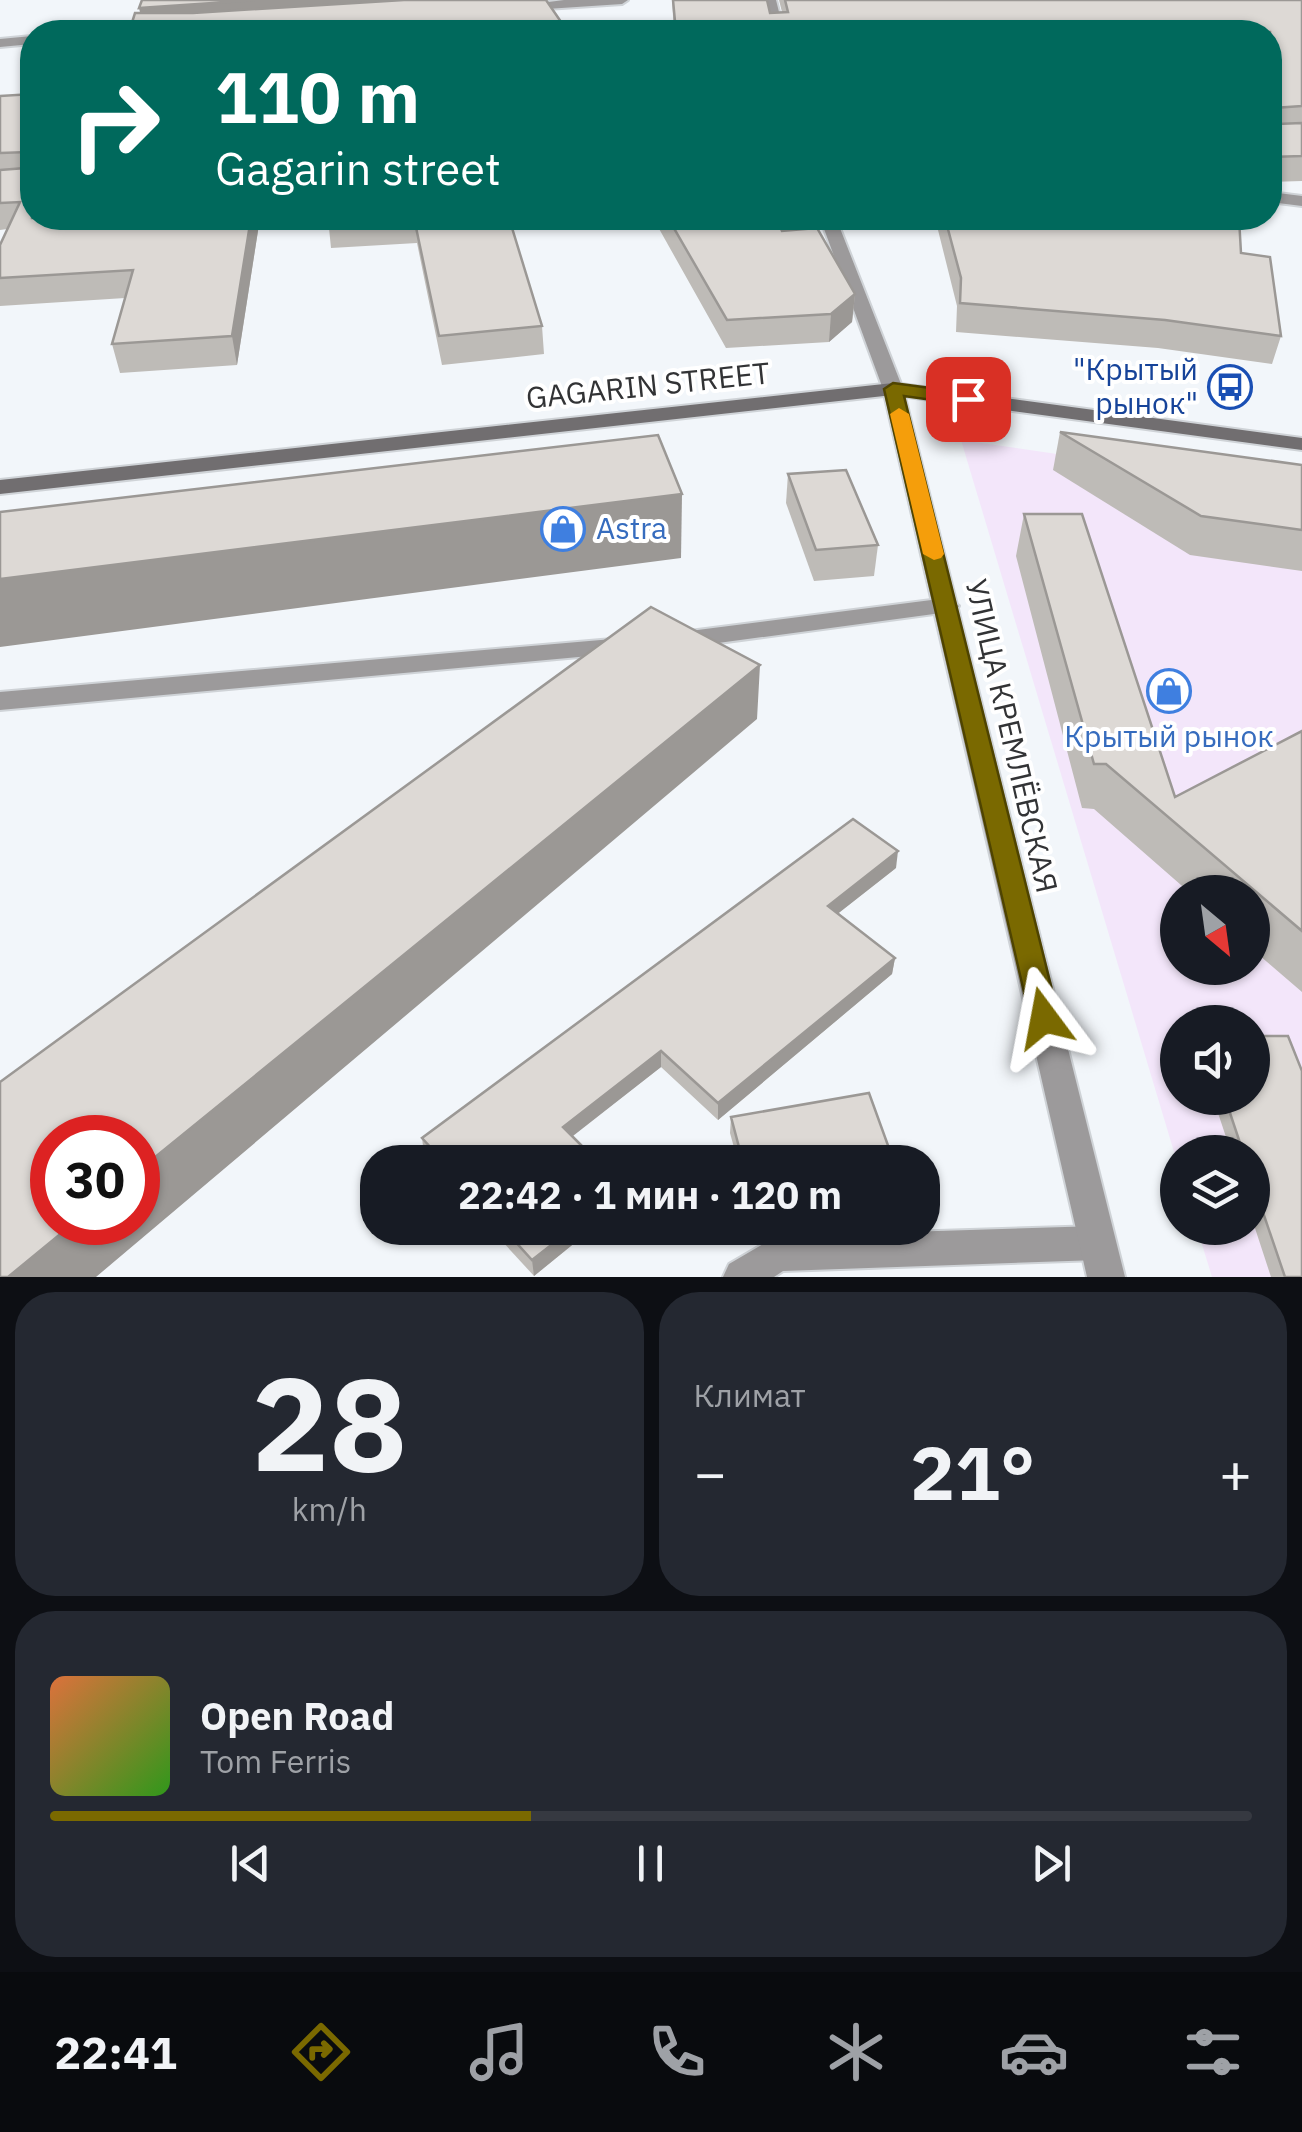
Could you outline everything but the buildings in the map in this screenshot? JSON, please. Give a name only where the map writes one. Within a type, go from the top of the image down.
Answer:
[{"type":"main road","name":"GAGARIN STREET","points":[[0,487],[893,389],[1302,444]]},
{"type":"street","points":[[503,8],[622,0]]},
{"type":"street","name":"УЛИЦА КРЕМЛЁВСКАЯ","points":[[833,230],[893,389],[1102,1260]]},
{"type":"street","points":[[0,702],[630,645],[947,606]]},
{"type":"street","points":[[583,681],[630,645]]},
{"type":"street","points":[[742,1277],[778,1254],[1102,1260]]},
{"type":"shaded area","name":"Крытый рынок","points":[[961,440],[1302,490],[1302,1277],[1212,1277],[1202,1245],[1270,1245],[1270,1135],[1169,1135],[1163,1115],[1270,1115],[1270,1005],[1160,1005],[1160,1105]]},
{"type":"slow traffic","points":[[899,414],[934,554]]},
{"type":"place","name":"\"Крытый рынок\"","points":[[1230,387]]},
{"type":"place","name":"Astra","points":[[563,529]]},
{"type":"place","name":"Крытый рынок","points":[[1169,691]]},
{"type":"route","points":[[968,399],[893,389],[1044,1018]]}]
